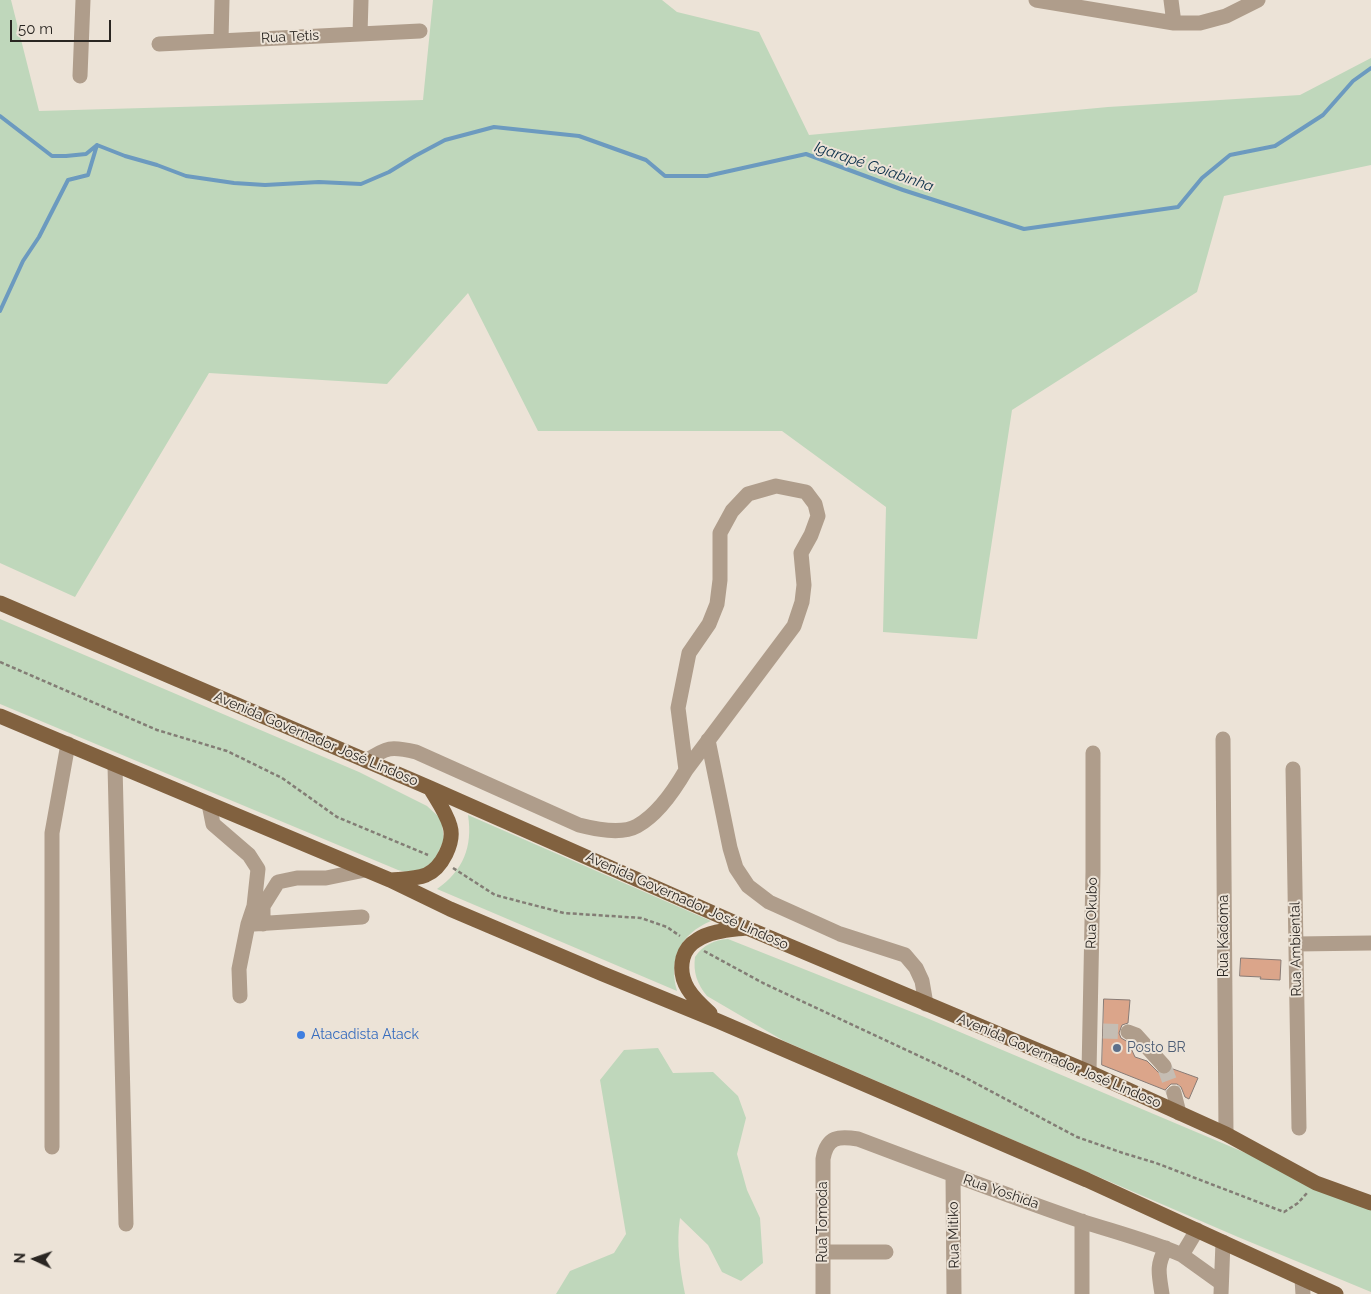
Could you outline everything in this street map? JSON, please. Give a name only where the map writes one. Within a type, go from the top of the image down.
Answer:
[{"type":"main road","name":"Avenida Governador José Lindoso","points":[[0,603],[366,760],[747,928],[1088,1072],[1226,1134],[1316,1183],[1371,1203]]},
{"type":"main road","points":[[0,716],[390,880],[450,909],[718,1021],[1087,1180],[1223,1242],[1302,1287],[1331,1293]]},
{"type":"main road","points":[[390,880],[427,875],[442,861],[449,848],[451,828],[445,811],[430,788]]},
{"type":"main road","points":[[718,1021],[696,1000],[684,984],[681,967],[685,952],[696,940],[711,934],[747,928]]},
{"type":"street","points":[[80,76],[83,0]]},
{"type":"street","points":[[221,40],[222,0]]},
{"type":"street","points":[[360,34],[361,0]]},
{"type":"street","points":[[1036,0],[1174,24],[1200,23],[1226,16],[1258,0]]},
{"type":"street","points":[[1171,0],[1174,24]]},
{"type":"street","name":"Rua Tetis","points":[[159,44],[420,31]]},
{"type":"street","points":[[366,760],[384,750],[398,748],[416,752],[579,824],[600,830],[620,830],[636,826],[660,807],[794,626],[802,602],[804,585],[801,553],[818,516],[815,504],[806,492],[776,486],[748,494],[732,510],[720,533],[720,580],[717,604],[709,624],[690,653],[678,708],[686,770]]},
{"type":"street","name":"Rua Kadoma","points":[[1223,739],[1226,1134]]},
{"type":"street","points":[[708,740],[730,848],[736,868],[748,886],[769,902],[840,934],[905,955],[916,968],[922,981],[926,1004]]},
{"type":"street","points":[[52,1147],[52,833],[68,744]]},
{"type":"street","name":"Rua Okubo","points":[[1088,1072],[1097,1030],[1093,753]]},
{"type":"street","points":[[115,764],[126,1224]]},
{"type":"street","name":"Rua Ambiental","points":[[1293,769],[1299,1128]]},
{"type":"street","points":[[209,804],[213,824],[249,855],[258,869],[254,906],[255,924]]},
{"type":"street","points":[[240,996],[239,969],[263,906],[278,882],[297,878],[326,878],[365,870]]},
{"type":"street","points":[[255,924],[362,917]]},
{"type":"street","points":[[1296,944],[1371,943]]},
{"type":"street","points":[[1128,1032],[1136,1035],[1164,1066]]},
{"type":"street","points":[[1174,1093],[1179,1113]]},
{"type":"street","name":"Rua Yoshida","points":[[824,1150],[836,1138],[844,1136],[858,1139],[1082,1221],[1166,1248],[1182,1256],[1221,1289]]},
{"type":"street","name":"Rua Tomoda","points":[[823,1294],[824,1150]]},
{"type":"street","name":"Rua Mitiko","points":[[953,1175],[954,1294]]},
{"type":"street","points":[[1082,1221],[1082,1294]]},
{"type":"street","points":[[1182,1256],[1197,1230]]},
{"type":"street","points":[[1221,1289],[1223,1242]]},
{"type":"street","points":[[1162,1294],[1158,1273],[1159,1260],[1166,1248]]},
{"type":"street","points":[[823,1252],[886,1252]]},
{"type":"path","points":[[0,662],[157,730],[227,750],[282,778],[337,817],[408,845],[442,861],[494,895],[564,913],[641,918],[667,927],[692,944],[763,983],[964,1077],[1077,1137],[1156,1163],[1284,1212],[1298,1203],[1316,1183]]},
{"type":"green space","points":[[0,0],[11,0],[39,111],[423,100],[433,0],[662,0],[677,12],[759,32],[809,135],[1108,107],[1300,95],[1371,58],[1371,165],[1224,196],[1197,292],[1012,410],[977,639],[883,632],[886,507],[782,431],[538,431],[468,293],[387,384],[209,373],[75,597],[0,563]]},
{"type":"green space","points":[[0,619],[359,772],[427,806],[439,817],[442,824],[444,840],[434,861],[421,870],[406,872],[398,870],[0,704]]},
{"type":"green space","points":[[468,815],[711,921],[691,933],[679,949],[674,968],[677,991],[437,889],[454,874],[464,857],[469,838]]},
{"type":"green space","points":[[728,939],[922,1016],[1371,1206],[1371,1292],[1238,1237],[784,1041],[707,996],[696,978],[695,957],[709,944]]},
{"type":"green space","points":[[658,1048],[673,1073],[713,1072],[738,1096],[746,1118],[737,1154],[747,1190],[760,1218],[763,1263],[741,1281],[722,1272],[708,1245],[680,1218],[679,1256],[685,1294],[556,1294],[570,1271],[614,1253],[626,1234],[600,1080],[624,1050]]},
{"type":"building","points":[[1241,958],[1281,960],[1280,980],[1240,976]]},
{"type":"building","name":"Posto BR","points":[[1104,999],[1130,1000],[1128,1023],[1122,1025],[1119,1033],[1121,1038],[1128,1042],[1135,1057],[1147,1061],[1161,1075],[1166,1075],[1173,1069],[1198,1078],[1189,1099],[1185,1097],[1181,1087],[1177,1084],[1171,1084],[1165,1090],[1102,1065]]},
{"type":"waterway","name":"Igarapé Goiabinha","points":[[97,145],[186,176],[234,183],[265,185],[319,182],[361,184],[389,172],[445,140],[494,127],[579,136],[646,160],[665,176],[707,176],[806,154],[903,190],[1024,229],[1178,207],[1202,178],[1230,155],[1275,146],[1323,115],[1353,81],[1371,68]]},
{"type":"waterway","name":"Igarapé Goiabinha","points":[[0,116],[52,156],[86,154],[97,145]]},
{"type":"waterway","points":[[0,311],[23,261],[39,237],[68,180],[88,175],[97,145]]},
{"type":"tunnel","points":[[1103,1031],[1128,1032]]},
{"type":"tunnel","points":[[1164,1066],[1174,1093]]},
{"type":"place","name":"Atacadista Atack","points":[[301,1035]]},
{"type":"place","name":"Posto BR","points":[[1117,1048]]}]
